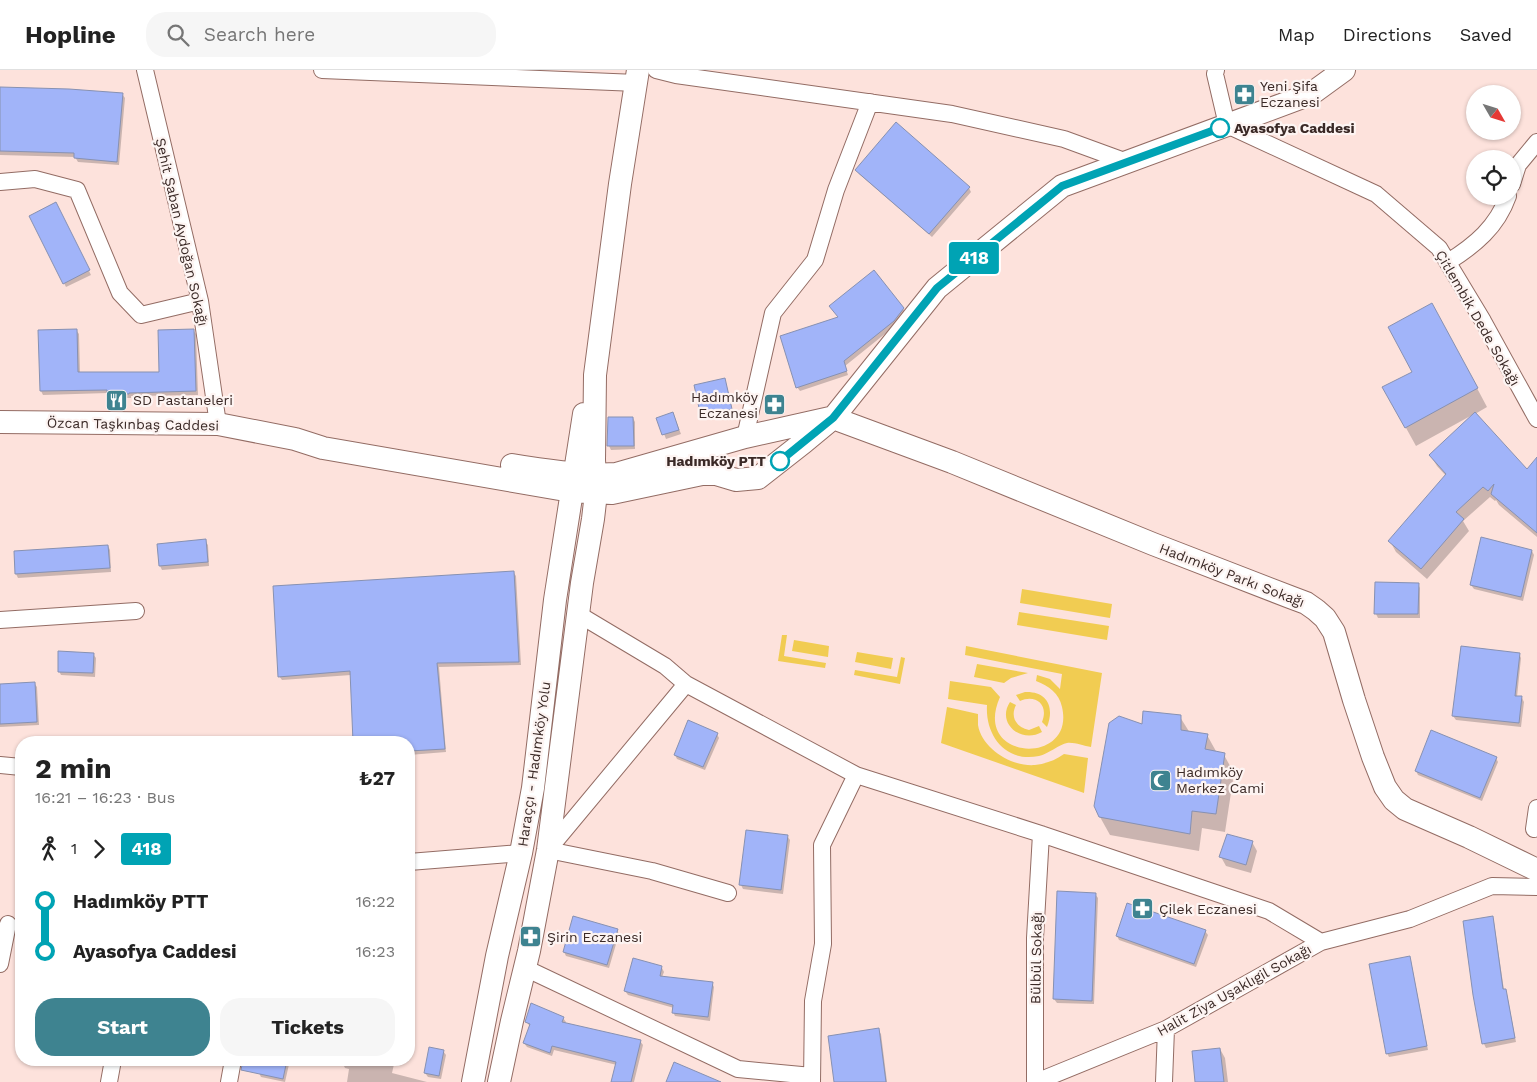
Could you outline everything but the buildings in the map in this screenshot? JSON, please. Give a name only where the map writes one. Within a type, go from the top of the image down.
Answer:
[{"type":"main road","points":[[584,483],[612,493],[702,474],[716,474],[736,480],[758,478],[833,418],[937,288],[1062,186],[1311,94],[1344,70]]},
{"type":"main road","points":[[499,1082],[525,968],[548,850],[578,614],[584,483],[581,424],[590,385],[596,375],[620,184],[637,77]]},
{"type":"main road","points":[[584,483],[745,437],[833,418]]},
{"type":"main road","name":"Hadımköy Parkı Sokağı","points":[[833,418],[952,462],[1152,544],[1290,597],[1316,610],[1325,618],[1334,632],[1373,757],[1385,787],[1394,800],[1405,809],[1537,870]]},
{"type":"main road","name":"Özcan Taşkınbaş Caddesi","points":[[0,422],[218,424],[295,440],[323,448],[584,483]]},
{"type":"main road","name":"Haraççı - Hadımköy Yolu","points":[[473,1082],[497,956],[521,853],[533,788],[555,600],[569,516],[584,483]]},
{"type":"main road","points":[[521,853],[548,850]]},
{"type":"street","name":"Şehit Şaban Aydoğan Sokağı","points":[[145,70],[200,301],[218,424]]},
{"type":"street","points":[[322,70],[637,77]]},
{"type":"street","points":[[656,70],[676,75],[952,114],[1064,139],[1127,162]]},
{"type":"street","points":[[1216,70],[1215,74],[1227,125]]},
{"type":"street","points":[[745,437],[773,313],[815,260],[836,190],[870,102]]},
{"type":"street","name":"Çitlembik Dede Sokağı","points":[[1227,125],[1376,194],[1439,248],[1483,321],[1537,419]]},
{"type":"street","points":[[1521,161],[1537,142]]},
{"type":"street","points":[[0,182],[34,179],[77,190],[120,293],[141,315],[200,301]]},
{"type":"street","points":[[1448,262],[1470,248],[1486,234],[1496,221],[1504,205]]},
{"type":"street","points":[[0,620],[136,611]]},
{"type":"street","points":[[578,614],[665,666],[686,684],[856,775],[1041,834],[1269,911],[1321,942]]},
{"type":"street","points":[[686,684],[548,850],[652,871],[728,893]]},
{"type":"street","points":[[0,765],[15,766]]},
{"type":"street","points":[[525,968],[738,1069],[812,1079],[813,1001],[823,944],[822,844],[856,775]]},
{"type":"street","points":[[1534,829],[1537,808]]},
{"type":"street","name":"Bülbül Sokağı","points":[[1035,1082],[1036,938],[1041,834]]},
{"type":"street","points":[[415,862],[521,853]]},
{"type":"street","name":"Halit Ziya Uşaklıgil Sokağı","points":[[1035,1082],[1166,1029],[1321,942],[1410,919],[1492,886],[1537,888]]},
{"type":"street","points":[[0,964],[10,924]]},
{"type":"street","points":[[1164,1082],[1166,1029]]},
{"type":"street","points":[[109,1082],[113,1066]]},
{"type":"street","points":[[229,1082],[232,1066]]},
{"type":"shaded area","points":[[1022,589],[1112,604],[1110,618],[1020,603]]},
{"type":"shaded area","points":[[1019,612],[1109,626],[1107,640],[1017,625]]},
{"type":"shaded area","points":[[782,635],[787,635],[784,656],[826,663],[825,668],[778,661]]},
{"type":"shaded area","points":[[794,640],[829,646],[828,657],[792,651]]},
{"type":"shaded area","points":[[966,646],[1102,673],[1091,747],[1067,743],[1042,755],[1027,757],[1008,751],[1000,745],[990,727],[987,705],[948,699],[950,681],[991,687],[1000,697],[995,719],[999,734],[1011,744],[1025,749],[1041,747],[1054,739],[1062,726],[1062,707],[1059,698],[1045,685],[1036,681],[1037,675],[1050,679],[1060,689],[1062,674],[965,655]]},
{"type":"shaded area","points":[[857,652],[893,658],[891,669],[855,662]]},
{"type":"shaded area","points":[[901,657],[905,658],[900,684],[854,675],[855,670],[897,677]]},
{"type":"shaded area","points":[[977,664],[1028,673],[1011,678],[1004,683],[974,677]]},
{"type":"shaded area","points":[[1033,692],[1044,697],[1050,713],[1047,727],[1042,722],[1044,711],[1040,702],[1031,699],[1020,701],[1016,695]]},
{"type":"shaded area","points":[[1010,702],[1016,705],[1014,717],[1021,727],[1029,730],[1039,726],[1042,732],[1026,735],[1013,729],[1008,724],[1006,717],[1006,710]]},
{"type":"shaded area","points":[[947,707],[978,714],[978,725],[985,742],[999,755],[1008,760],[1026,765],[1035,765],[1054,760],[1064,754],[1088,758],[1084,793],[941,743]]},
{"type":"bus line","name":"418","points":[[780,461],[833,418],[937,288],[1062,186],[1220,128]]},
{"type":"place","name":"Yeni Şifa Eczanesi","points":[[1244,94]]},
{"type":"place","name":"Ayasofya Caddesi","points":[[1220,128]]},
{"type":"place","name":"SD Pastaneleri","points":[[117,400]]},
{"type":"place","name":"Hadımköy Eczanesi","points":[[774,405]]},
{"type":"place","name":"Hadımköy PTT","points":[[780,461]]},
{"type":"place","name":"Hadımköy Merkez Cami","points":[[1160,780]]},
{"type":"place","name":"Çilek Eczanesi","points":[[1143,909]]},
{"type":"place","name":"Şirin Eczanesi","points":[[531,937]]}]
